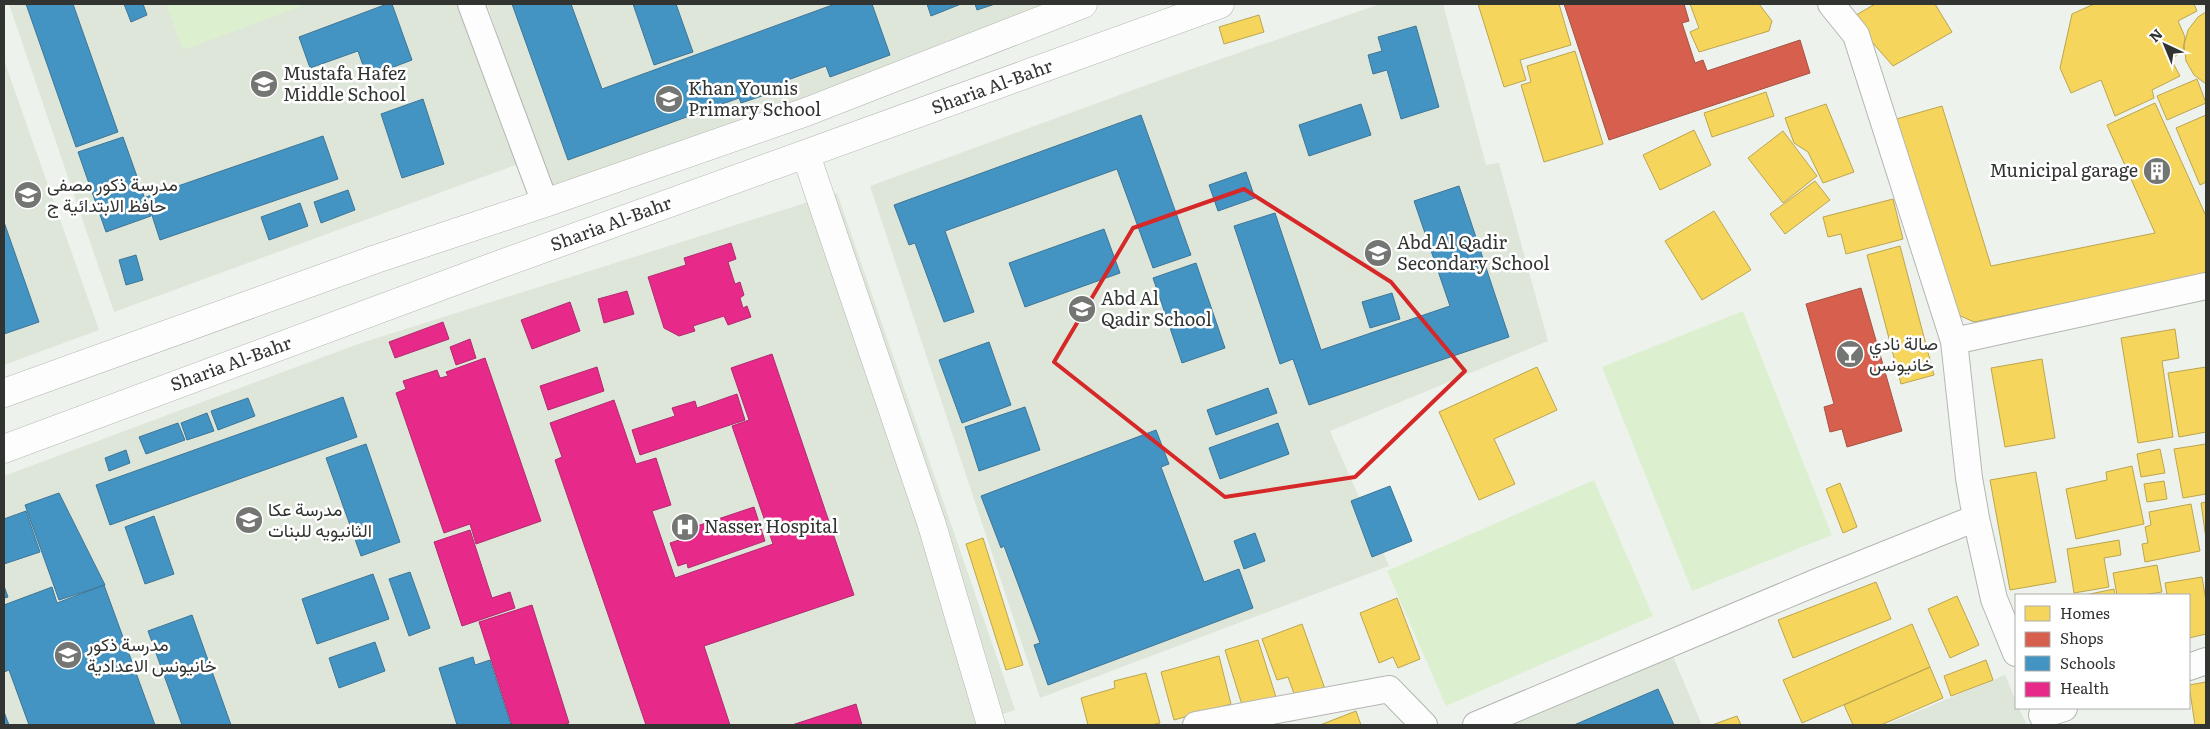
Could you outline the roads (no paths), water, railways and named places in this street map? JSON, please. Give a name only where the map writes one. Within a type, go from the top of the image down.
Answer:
[{"type":"main road","points":[[4,393],[376,259],[545,203],[806,112],[1083,4]]},
{"type":"main road","name":"Sharia Al-Bahr","points":[[4,449],[498,265],[1220,4]]},
{"type":"main road","points":[[806,155],[932,525],[991,725]]},
{"type":"street","points":[[471,4],[545,203]]},
{"type":"street","points":[[1832,4],[1856,35],[1954,341],[1969,478],[1976,518],[1994,600],[2015,651]]},
{"type":"street","points":[[1954,341],[2206,286]]},
{"type":"street","points":[[1476,725],[1817,582],[1976,518]]},
{"type":"street","points":[[2190,667],[2206,661]]},
{"type":"street","points":[[1196,725],[1389,689],[1424,725]]},
{"type":"place","name":"Mustafa Hafez Middle School","points":[[264,84]]},
{"type":"place","name":"Khan Younis Primary School","points":[[669,99]]},
{"type":"place","name":"Municipal garage","points":[[2157,171]]},
{"type":"place","name":"مدرسة ذكور مصفى حافظ الابتدائية ج","points":[[28,195]]},
{"type":"place","name":"Abd Al Qadir Secondary School","points":[[1378,253]]},
{"type":"place","name":"Abd Al Qadir School","points":[[1082,309]]},
{"type":"place","name":"صالة نادي خانيونس","points":[[1850,354]]},
{"type":"place","name":"مدرسة عكا الثانيويه للبنات","points":[[249,520]]},
{"type":"place","name":"Nasser Hospital","points":[[685,527]]},
{"type":"place","name":"مدرسة ذكور خانيونس الاعدادية","points":[[68,655]]}]
